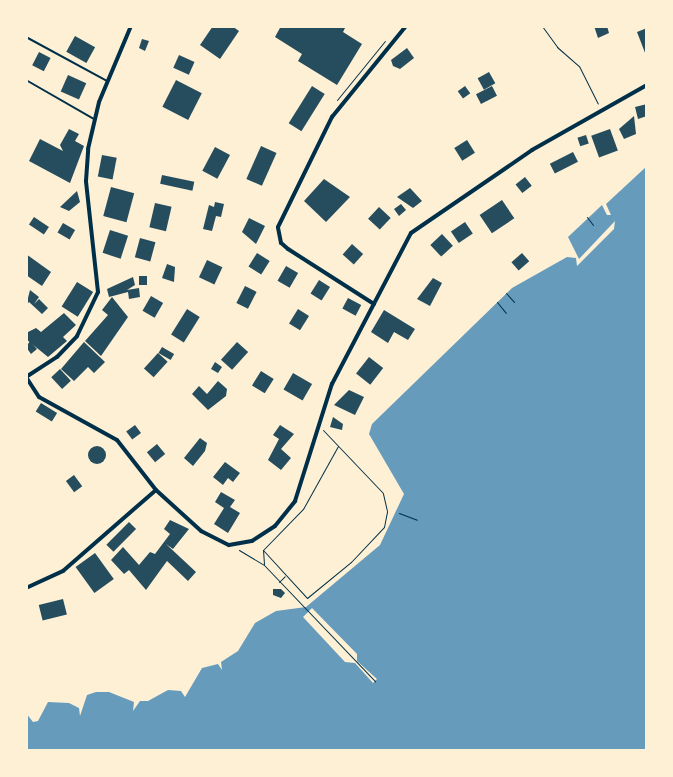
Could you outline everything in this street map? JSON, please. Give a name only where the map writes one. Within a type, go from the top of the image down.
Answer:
[{"type":"street","points":[[132,26],[107,81],[94,119],[86,181],[98,292],[77,336],[57,357],[26,377],[39,397],[117,440],[156,490],[201,531],[229,545],[252,540],[287,513],[297,497],[332,384],[417,228],[532,150],[647,85]]},
{"type":"street","points":[[374,304],[288,249],[281,243],[278,227],[332,117],[406,26]]},
{"type":"street","points":[[26,588],[63,571],[156,490]]},
{"type":"lane","points":[[26,37],[107,81]]},
{"type":"lane","points":[[26,80],[94,119]]},
{"type":"path","points":[[542,26],[556,47],[579,66],[598,104]]},
{"type":"path","points":[[332,107],[390,36]]},
{"type":"path","points":[[587,217],[593,225]]},
{"type":"path","points":[[506,293],[514,302]]},
{"type":"path","points":[[497,302],[506,313]]},
{"type":"path","points":[[263,550],[307,598],[351,562],[384,526],[387,511],[382,493],[319,426]]},
{"type":"path","points":[[264,565],[263,550],[303,508],[338,445]]},
{"type":"path","points":[[399,512],[417,520]]},
{"type":"path","points":[[229,545],[264,565],[308,614],[375,681]]},
{"type":"path","points":[[278,582],[285,576]]},
{"type":"water","points":[[647,166],[647,751],[26,751],[26,713],[33,722],[38,721],[48,702],[69,703],[79,708],[80,716],[87,695],[96,692],[109,692],[134,702],[133,711],[140,701],[148,701],[168,690],[181,691],[185,697],[202,668],[218,664],[222,670],[221,662],[238,651],[255,623],[276,611],[306,607],[380,545],[404,494],[369,434],[372,424],[512,288],[567,257],[576,258],[577,266],[614,229],[615,221],[579,259],[568,237],[602,205],[607,215],[611,215],[606,204]],"holes":[[[312,608],[357,654],[357,661],[377,679],[373,683],[355,663],[345,662],[303,617]]]},
{"type":"building","points":[[213,26],[232,26],[239,31],[220,59],[200,45]]},
{"type":"building","points":[[281,26],[346,26],[343,32],[362,44],[337,85],[298,61],[302,54],[275,37]]},
{"type":"building","points":[[594,26],[607,26],[609,33],[598,38]]},
{"type":"building","points":[[647,28],[647,58],[637,32]]},
{"type":"building","points":[[75,36],[95,47],[86,63],[66,52]]},
{"type":"building","points":[[142,39],[149,41],[145,51],[139,48]]},
{"type":"building","points":[[407,48],[414,58],[400,69],[393,66],[391,60]]},
{"type":"building","points":[[39,52],[51,58],[44,71],[32,65]]},
{"type":"building","points":[[179,55],[195,62],[189,75],[173,68]]},
{"type":"building","points":[[489,72],[495,83],[484,90],[478,78]]},
{"type":"building","points":[[68,75],[86,83],[79,100],[61,91]]},
{"type":"building","points":[[176,80],[202,93],[188,120],[162,107]]},
{"type":"building","points":[[312,86],[325,94],[301,131],[289,123]]},
{"type":"building","points":[[465,86],[470,93],[463,99],[458,91]]},
{"type":"building","points":[[492,86],[497,96],[481,104],[476,94]]},
{"type":"building","points":[[647,104],[647,116],[638,119],[635,107]]},
{"type":"building","points":[[634,116],[636,134],[624,139],[619,129]]},
{"type":"building","points":[[69,129],[79,134],[75,141],[84,146],[70,183],[29,161],[40,139],[63,151],[60,145]]},
{"type":"building","points":[[610,129],[618,151],[599,157],[591,136]]},
{"type":"building","points":[[586,135],[589,144],[580,146],[577,138]]},
{"type":"building","points":[[467,140],[475,153],[462,161],[454,148]]},
{"type":"building","points":[[261,146],[277,153],[262,186],[246,179]]},
{"type":"building","points":[[215,147],[230,155],[217,179],[202,171]]},
{"type":"building","points":[[573,152],[578,162],[555,174],[550,164]]},
{"type":"building","points":[[102,155],[117,158],[113,179],[98,177]]},
{"type":"building","points":[[162,175],[194,182],[192,191],[160,184]]},
{"type":"building","points":[[525,177],[532,186],[522,193],[516,184]]},
{"type":"building","points":[[324,179],[350,197],[326,222],[304,201]]},
{"type":"building","points":[[111,187],[134,193],[126,222],[103,216]]},
{"type":"building","points":[[410,188],[422,201],[413,208],[397,197]]},
{"type":"building","points":[[77,191],[80,202],[69,211],[60,207]]},
{"type":"building","points":[[502,200],[514,218],[492,233],[480,215]]},
{"type":"building","points":[[215,202],[224,204],[221,217],[216,216],[212,231],[203,229],[209,205],[214,207]]},
{"type":"building","points":[[155,203],[172,207],[166,231],[149,227]]},
{"type":"building","points":[[401,204],[406,210],[399,216],[394,209]]},
{"type":"building","points":[[379,207],[391,218],[380,230],[368,219]]},
{"type":"building","points":[[34,217],[49,227],[44,235],[29,224]]},
{"type":"building","points":[[249,218],[265,226],[256,244],[242,232]]},
{"type":"building","points":[[465,222],[473,234],[459,243],[451,232]]},
{"type":"building","points":[[63,223],[75,230],[70,240],[58,233]]},
{"type":"building","points":[[110,230],[128,236],[121,259],[103,253]]},
{"type":"building","points":[[442,234],[453,246],[441,257],[430,245]]},
{"type":"building","points":[[140,238],[155,242],[150,261],[135,257]]},
{"type":"building","points":[[352,244],[363,254],[354,264],[343,254]]},
{"type":"building","points":[[257,253],[270,261],[261,275],[249,267]]},
{"type":"building","points":[[522,253],[529,261],[519,270],[511,262]]},
{"type":"building","points":[[26,254],[51,272],[42,286],[26,275]]},
{"type":"building","points":[[207,260],[222,267],[214,284],[199,277]]},
{"type":"building","points":[[167,264],[175,267],[174,282],[162,278]]},
{"type":"building","points":[[286,266],[298,273],[290,288],[278,281]]},
{"type":"building","points":[[139,276],[147,276],[147,285],[139,285]]},
{"type":"building","points":[[133,277],[135,285],[127,290],[139,288],[140,297],[129,299],[128,292],[109,297],[107,289]]},
{"type":"building","points":[[433,278],[442,283],[430,306],[417,299]]},
{"type":"building","points":[[319,280],[330,287],[322,300],[311,294]]},
{"type":"building","points":[[77,282],[93,292],[78,317],[62,307]]},
{"type":"building","points":[[245,286],[257,292],[248,309],[236,303]]},
{"type":"building","points":[[30,290],[39,297],[34,304],[39,299],[48,308],[42,314],[29,302],[26,306]]},
{"type":"building","points":[[151,296],[163,303],[155,318],[142,311]]},
{"type":"building","points":[[112,297],[128,317],[101,356],[85,341],[108,315],[102,310]]},
{"type":"building","points":[[348,298],[361,305],[356,316],[342,309]]},
{"type":"building","points":[[187,309],[200,317],[184,342],[171,334]]},
{"type":"building","points":[[298,309],[309,316],[300,330],[289,323]]},
{"type":"building","points":[[384,310],[415,329],[408,340],[394,332],[388,343],[371,332]]},
{"type":"building","points":[[64,313],[76,325],[63,337],[67,341],[48,357],[26,339],[26,333],[36,328],[41,332]]},
{"type":"building","points":[[30,341],[37,349],[31,354],[26,347]]},
{"type":"building","points":[[84,342],[105,362],[94,373],[88,367],[74,381],[61,369]]},
{"type":"building","points":[[237,342],[248,352],[232,370],[221,360]]},
{"type":"building","points":[[162,347],[174,354],[171,360],[158,353]]},
{"type":"building","points":[[158,353],[168,362],[154,377],[144,369]]},
{"type":"building","points":[[369,357],[383,368],[370,385],[356,374]]},
{"type":"building","points":[[215,362],[222,367],[218,373],[211,369]]},
{"type":"building","points":[[60,369],[71,381],[62,389],[51,377]]},
{"type":"building","points":[[261,371],[274,379],[265,393],[252,385]]},
{"type":"building","points":[[293,373],[312,384],[303,400],[284,389]]},
{"type":"building","points":[[218,381],[227,389],[226,396],[208,410],[192,394],[199,386],[207,394]]},
{"type":"building","points":[[349,390],[364,397],[355,415],[334,405]]},
{"type":"building","points":[[41,403],[57,413],[52,422],[36,411]]},
{"type":"building","points":[[333,417],[343,424],[342,430],[330,427]]},
{"type":"building","points":[[135,425],[141,433],[132,440],[126,432]]},
{"type":"building","points":[[280,425],[294,434],[281,449],[291,458],[281,470],[268,460],[279,439],[273,435]]},
{"type":"building","points":[[200,438],[207,443],[205,451],[193,466],[184,458]]},
{"type":"building","points":[[157,444],[165,454],[155,462],[147,452]]},
{"type":"building","points":[[97,446],[103,449],[106,455],[103,461],[97,464],[91,461],[88,455],[91,449]]},
{"type":"building","points":[[225,462],[240,473],[233,482],[228,478],[223,485],[213,477]]},
{"type":"building","points":[[74,475],[82,486],[74,492],[66,481]]},
{"type":"building","points":[[221,492],[235,500],[230,507],[240,513],[228,533],[214,524],[224,508],[215,502]]},
{"type":"building","points":[[170,520],[189,529],[173,549],[166,544],[196,572],[188,581],[167,561],[146,590],[129,570],[124,574],[111,560],[123,547],[139,565],[150,552],[155,554],[170,534],[164,529]]},
{"type":"building","points":[[129,522],[136,529],[113,552],[106,545]]},
{"type":"building","points":[[95,553],[114,579],[94,593],[76,567]]},
{"type":"building","points":[[273,589],[281,589],[285,593],[281,598],[273,595]]},
{"type":"building","points":[[63,599],[67,615],[43,621],[39,605]]}]
